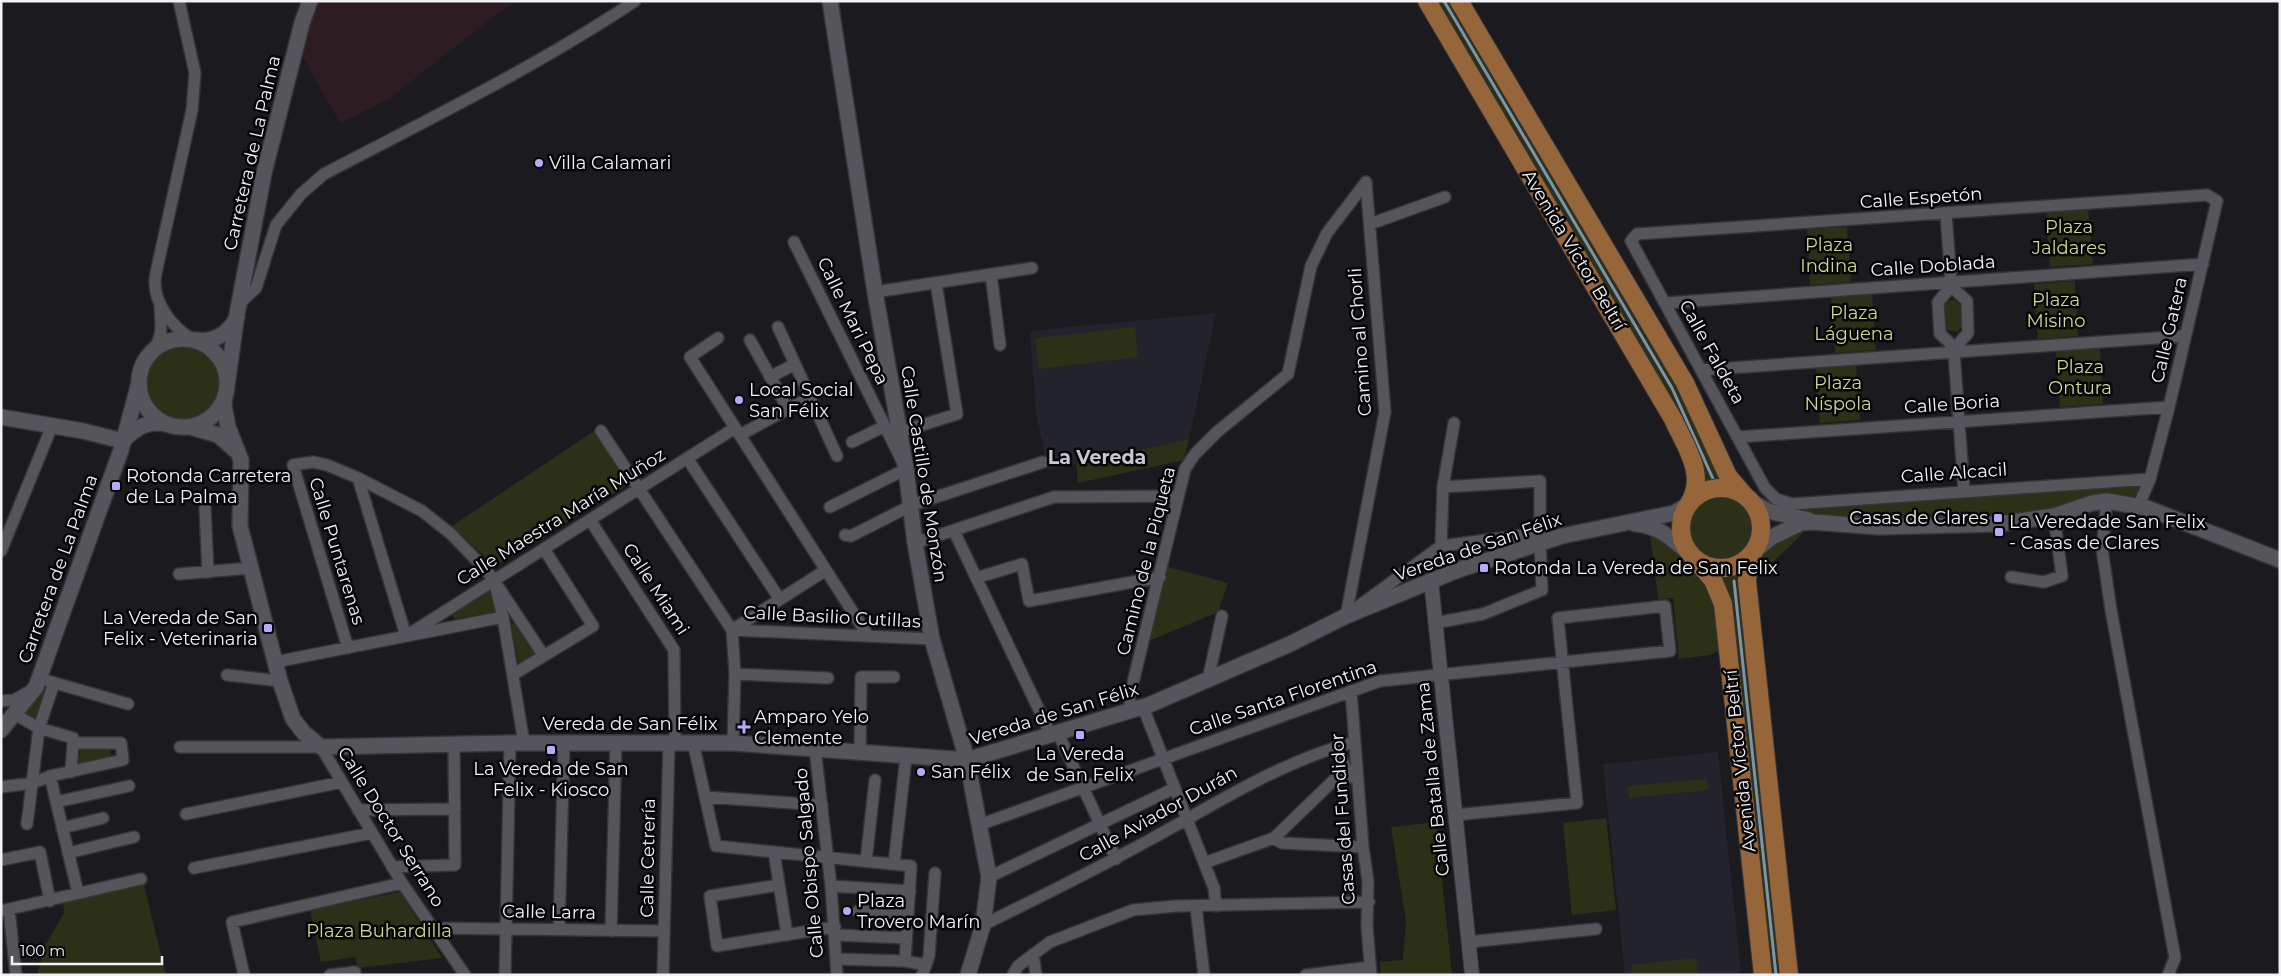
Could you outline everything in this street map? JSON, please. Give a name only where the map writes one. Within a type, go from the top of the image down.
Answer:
[{"type":"main road","name":"Carretera de La Palma","points":[[226,390],[238,309],[264,173],[302,22],[310,1]]},
{"type":"main road","name":"Calle Castillo de Monzón","points":[[830,1],[875,292],[912,505],[915,543],[932,639],[967,760],[989,877],[984,926],[968,975]]},
{"type":"main road","name":"Avenida Víctor Beltrí","points":[[1427,1],[1672,419],[1696,476],[1695,492],[1688,505]]},
{"type":"main road","name":"Avenida Víctor Beltrí","points":[[1459,1],[1685,384],[1728,476],[1747,498]]},
{"type":"main road","name":"Carretera de La Palma","points":[[194,340],[209,341],[216,338],[232,326],[238,309]]},
{"type":"main road","points":[[166,424],[155,417],[146,407],[141,396],[139,383],[143,363],[162,344],[173,340],[194,340],[208,347],[218,356],[224,366],[226,390],[224,406],[228,427],[242,463],[240,526],[280,681],[293,719],[304,733],[321,747]]},
{"type":"main road","name":"Carretera de La Palma","points":[[5,722],[37,683],[124,440],[139,383]]},
{"type":"main road","points":[[185,427],[208,419],[220,406],[226,390]]},
{"type":"main road","points":[[1,417],[124,440],[142,426],[153,422],[203,429],[218,435],[238,452]]},
{"type":"main road","points":[[1693,557],[1685,547],[1681,535],[1681,522],[1688,505],[1697,496],[1715,489],[1734,490],[1762,508],[1776,514],[1878,527],[1999,524],[2054,516],[2107,501],[2139,506],[2280,560]]},
{"type":"main road","points":[[1747,498],[1757,511],[1760,523],[1760,536],[1754,551]]},
{"type":"main road","name":"Vereda de San Félix","points":[[321,747],[692,742],[733,743],[967,760],[1138,709],[1290,644],[1346,616],[1431,580],[1540,538],[1674,513],[1688,505]]},
{"type":"main road","points":[[1626,523],[1640,524],[1655,529],[1707,566],[1724,568],[1741,563],[1754,551],[1790,527],[1812,522],[1828,522]]},
{"type":"main road","name":"Avenida Víctor Beltrí","points":[[1754,551],[1748,568],[1747,581],[1789,975]]},
{"type":"main road","name":"Avenida Víctor Beltrí","points":[[1693,557],[1713,580],[1723,604],[1762,975]]},
{"type":"street","points":[[152,352],[161,336],[159,300],[154,280],[192,110],[195,73],[179,1]]},
{"type":"street","points":[[238,309],[256,288],[276,225],[301,194],[324,174],[501,82],[586,34],[635,1]]},
{"type":"street","name":"Camino al Chorli","points":[[1346,616],[1385,412],[1366,182]]},
{"type":"street","name":"Camino de la Piqueta","points":[[1138,709],[1129,699],[1160,577],[1177,496],[1186,469],[1195,454],[1217,432],[1288,374],[1311,266],[1327,233],[1366,182]]},
{"type":"street","name":"Calle Espetón","points":[[1637,234],[2207,195]]},
{"type":"street","name":"Calle Gatera","points":[[2139,506],[2150,479],[2169,406],[2217,201],[2207,195]]},
{"type":"street","points":[[1370,224],[1445,197]]},
{"type":"street","points":[[1946,214],[1951,285],[1967,301],[1968,333],[1955,348]]},
{"type":"street","name":"Calle Faldeta","points":[[1637,234],[1631,241],[1765,488]]},
{"type":"street","name":"Calle Mari Pepa","points":[[794,242],[906,469]]},
{"type":"street","name":"Calle Doblada","points":[[1665,303],[1951,285],[2203,264]]},
{"type":"street","points":[[875,292],[1032,268]]},
{"type":"street","points":[[991,274],[1000,345]]},
{"type":"street","points":[[900,432],[957,414],[936,283]]},
{"type":"street","points":[[1951,285],[1938,302],[1940,334],[1955,348],[1964,491]]},
{"type":"street","points":[[159,300],[175,326],[194,340]]},
{"type":"street","points":[[778,327],[837,456]]},
{"type":"street","points":[[1701,370],[1955,348],[2185,336]]},
{"type":"street","points":[[718,338],[690,357],[868,636]]},
{"type":"street","points":[[750,340],[788,409]]},
{"type":"street","points":[[770,378],[795,364]]},
{"type":"street","name":"Calle Maestra María Muñoz","points":[[406,636],[687,458],[737,431],[788,409],[810,397]]},
{"type":"street","name":"Calle Boria","points":[[1738,436],[2169,406]]},
{"type":"street","points":[[1454,423],[1443,487],[1441,546],[1540,538]]},
{"type":"street","points":[[1,551],[52,426]]},
{"type":"street","points":[[852,442],[885,426]]},
{"type":"street","points":[[601,431],[732,630],[735,674],[733,743]]},
{"type":"street","points":[[687,458],[780,598]]},
{"type":"street","name":"Calle Puntarenas","points":[[348,648],[293,465],[313,462],[358,478]]},
{"type":"street","points":[[845,535],[851,536],[912,505],[1044,462]]},
{"type":"street","points":[[830,507],[906,469]]},
{"type":"street","points":[[358,478],[422,511],[451,534],[494,580],[544,656]]},
{"type":"street","points":[[358,478],[406,636]]},
{"type":"street","name":"Calle Alcacil","points":[[1765,488],[1776,499],[1792,504],[2150,479]]},
{"type":"street","points":[[1435,623],[1483,614],[1542,590],[1540,481],[1443,487]]},
{"type":"street","points":[[915,543],[1054,497],[1177,496]]},
{"type":"street","points":[[2107,501],[2102,549],[2111,610],[2175,958],[2168,975]]},
{"type":"street","points":[[205,508],[208,572]]},
{"type":"street","points":[[2011,577],[2044,582],[2062,576],[2054,516]]},
{"type":"street","name":"Calle Miami","points":[[590,520],[674,650],[672,743]]},
{"type":"street","points":[[954,531],[1101,824],[1116,858]]},
{"type":"street","name":"Vereda de San Félix","points":[[1346,616],[1441,546]]},
{"type":"street","points":[[514,674],[593,626],[544,549]]},
{"type":"street","points":[[976,578],[1022,564],[1029,601],[1160,577]]},
{"type":"street","points":[[179,574],[251,568]]},
{"type":"street","points":[[732,630],[826,570]]},
{"type":"street","points":[[494,580],[504,617],[514,674],[517,743],[505,975]]},
{"type":"street","name":"Calle Batalla de Zama","points":[[1431,580],[1472,975]]},
{"type":"street","name":"Calle Santa Florentina","points":[[979,825],[1380,681],[1670,651],[1665,606],[1558,618],[1562,662]]},
{"type":"street","points":[[1208,680],[1222,616]]},
{"type":"street","name":"Calle Maestra María Muñoz","points":[[275,662],[504,617]]},
{"type":"street","name":"Calle Basilio Cutillas","points":[[732,630],[932,639]]},
{"type":"street","points":[[1455,815],[1577,803],[1562,662]]},
{"type":"street","points":[[227,674],[280,681]]},
{"type":"street","points":[[735,674],[828,678]]},
{"type":"street","points":[[860,752],[861,677],[894,677]]},
{"type":"street","points":[[1,702],[20,697],[37,683],[54,683],[128,704]]},
{"type":"street","points":[[27,824],[39,728],[54,683]]},
{"type":"street","name":"Casas del Fundidor","points":[[1351,691],[1354,742],[1352,770],[1359,799],[1368,881],[1367,927],[1371,971]]},
{"type":"street","points":[[1138,709],[1175,788],[1214,888],[1216,906]]},
{"type":"street","points":[[5,722],[39,728],[73,738],[71,772]]},
{"type":"street","points":[[692,742],[716,846],[911,866],[905,961]]},
{"type":"street","name":"Calle Aviador Durán","points":[[984,926],[1187,820],[1260,777],[1336,747],[1354,742]]},
{"type":"street","points":[[1,787],[33,783],[50,776],[123,760],[121,743],[73,743]]},
{"type":"street","points":[[560,930],[564,743]]},
{"type":"street","points":[[611,931],[616,743]]},
{"type":"street","name":"Calle Cetrería","points":[[663,975],[672,743]]},
{"type":"street","points":[[392,867],[455,865],[454,744]]},
{"type":"street","points":[[180,747],[321,747]]},
{"type":"street","name":"Calle Doctor Serrano","points":[[321,747],[402,883],[465,975]]},
{"type":"street","points":[[1204,863],[1274,838],[1319,792],[1336,778],[1352,770],[1336,747]]},
{"type":"street","name":"Calle Obispo Salgado","points":[[816,749],[831,886],[837,975]]},
{"type":"street","points":[[894,864],[906,757]]},
{"type":"street","points":[[50,776],[78,894]]},
{"type":"street","points":[[866,861],[876,780]]},
{"type":"street","points":[[186,814],[342,782]]},
{"type":"street","points":[[56,802],[129,786]]},
{"type":"street","points":[[989,877],[1175,788]]},
{"type":"street","points":[[705,797],[822,805]]},
{"type":"street","points":[[358,810],[455,809]]},
{"type":"street","points":[[62,828],[103,818]]},
{"type":"street","points":[[194,868],[372,833]]},
{"type":"street","points":[[68,853],[134,837]]},
{"type":"street","points":[[1274,838],[1282,843],[1363,847]]},
{"type":"street","points":[[1,860],[40,852],[50,901]]},
{"type":"street","points":[[774,852],[787,935]]},
{"type":"street","points":[[836,959],[905,961],[924,970],[929,956],[935,873]]},
{"type":"street","points":[[16,975],[5,910],[141,879]]},
{"type":"street","points":[[244,975],[232,922],[402,883]]},
{"type":"street","points":[[779,885],[710,896],[717,946],[787,935],[835,931],[906,938]]},
{"type":"street","points":[[831,886],[910,891]]},
{"type":"street","points":[[1013,975],[1018,966],[1050,942],[1133,910],[1176,906],[1369,902]]},
{"type":"street","points":[[1196,907],[1204,975]]},
{"type":"street","points":[[858,911],[908,914]]},
{"type":"street","name":"Calle Larra","points":[[433,928],[664,932]]},
{"type":"street","points":[[1468,942],[1596,930]]},
{"type":"street","points":[[1033,954],[1036,975]]},
{"type":"street","points":[[1306,975],[1371,971]]},
{"type":"street","points":[[330,975],[354,972]]},
{"type":"shaded area","points":[[310,1],[518,1],[501,11],[390,98],[340,123],[296,45]]},
{"type":"shaded area","points":[[1216,313],[1189,439],[1048,470],[1036,413],[1030,331]]},
{"type":"shaded area","points":[[1718,752],[1741,975],[1625,975],[1603,764]]},
{"type":"green space","points":[[1427,1],[1459,1],[1757,511],[1761,523],[1759,541],[1809,527],[1755,580],[1789,975],[1763,975],[1728,646],[1710,655],[1679,659],[1673,598],[1658,599],[1650,535],[1655,529],[1682,541],[1681,522],[1697,476]]},
{"type":"green space","name":"Plaza Jaldares","points":[[2088,208],[2093,264],[2050,267],[2046,211]]},
{"type":"green space","name":"Plaza Indina","points":[[1847,227],[1851,282],[1810,285],[1807,229]]},
{"type":"green space","name":"Plaza Misino","points":[[2075,281],[2078,336],[2038,339],[2034,284]]},
{"type":"green space","name":"Plaza Láguena","points":[[1872,294],[1876,350],[1835,353],[1831,297]]},
{"type":"green space","points":[[1955,300],[1962,307],[1963,325],[1957,332],[1947,330],[1944,323],[1943,310],[1946,302]]},
{"type":"green space","points":[[1135,327],[1138,357],[1039,369],[1035,338]]},
{"type":"green space","points":[[183,348],[203,354],[213,364],[219,384],[213,404],[203,414],[183,420],[163,414],[153,404],[147,384],[153,364],[163,354]]},
{"type":"green space","name":"Plaza Ontura","points":[[2100,348],[2103,404],[2060,407],[2056,351]]},
{"type":"green space","name":"Plaza Níspola","points":[[1856,365],[1860,420],[1820,423],[1816,367]]},
{"type":"green space","points":[[594,431],[628,485],[495,566],[452,526]]},
{"type":"green space","points":[[1189,439],[1184,460],[1078,483],[1076,464]]},
{"type":"green space","points":[[2150,479],[2139,505],[2122,502],[1999,524],[1792,517],[1792,504]]},
{"type":"green space","points":[[1168,567],[1228,583],[1218,612],[1149,641]]},
{"type":"green space","points":[[489,589],[495,591],[497,609],[495,612],[454,619],[452,615]]},
{"type":"green space","points":[[515,623],[538,654],[519,665],[511,624]]},
{"type":"green space","points":[[43,684],[49,686],[38,722],[21,715]]},
{"type":"green space","points":[[81,748],[110,748],[111,756],[78,764]]},
{"type":"green space","points":[[1707,779],[1708,790],[1629,798],[1628,786]]},
{"type":"green space","points":[[1606,818],[1616,910],[1572,915],[1563,823]]},
{"type":"green space","points":[[1436,822],[1452,975],[1381,975],[1380,962],[1403,960],[1406,921],[1391,827]]},
{"type":"green space","points":[[143,882],[166,975],[37,975],[45,946],[64,913],[63,900]]},
{"type":"green space","name":"Plaza Buhardilla","points":[[400,892],[442,958],[358,968],[355,957],[321,962],[310,910]]},
{"type":"green space","points":[[1696,958],[1698,975],[1632,975],[1631,965]]},
{"type":"waterway","points":[[1444,1],[1672,388],[1714,481]]},
{"type":"waterway","points":[[1734,581],[1776,975]]},
{"type":"place","name":"Villa Calamari","points":[[539,163]]},
{"type":"place","name":"Local Social San Félix","points":[[739,400]]},
{"type":"place","name":"Rotonda Carretera de La Palma","points":[[116,486]]},
{"type":"place","name":"Casas de Clares","points":[[1998,518]]},
{"type":"place","name":"La Veredade San Felix - Casas de Clares","points":[[1999,532]]},
{"type":"place","name":"Rotonda La Vereda de San Felix","points":[[1484,568]]},
{"type":"place","name":"La Vereda de San Felix - Veterinaria","points":[[268,628]]},
{"type":"place","name":"Amparo Yelo Clemente","points":[[744,727]]},
{"type":"place","name":"La Vereda de San Felix","points":[[1080,735]]},
{"type":"place","name":"La Vereda de San Felix - Kiosco","points":[[551,750]]},
{"type":"place","name":"San Félix","points":[[921,772]]},
{"type":"place","name":"Plaza Trovero Marín","points":[[847,911]]},
{"type":"district","name":"La Vereda","points":[[1097,457]]}]
